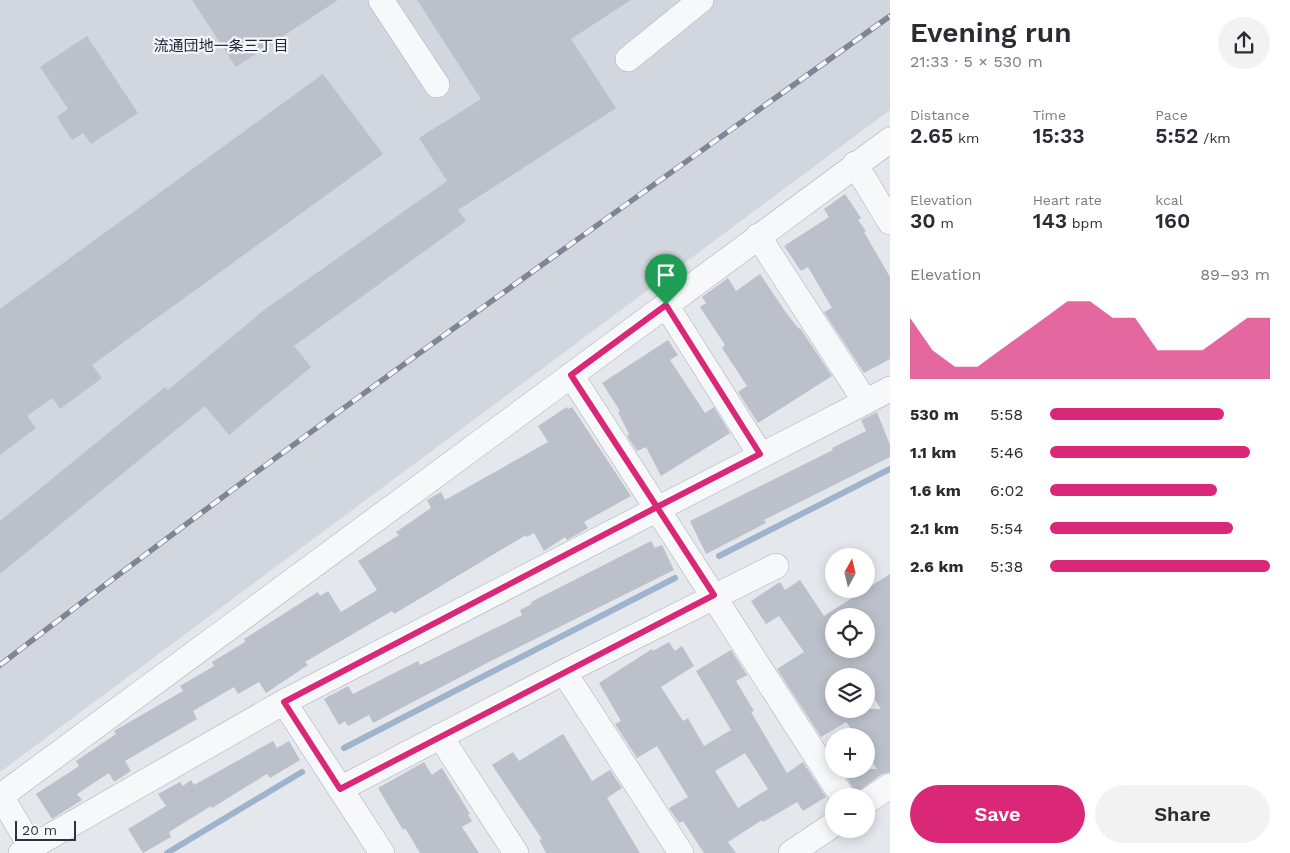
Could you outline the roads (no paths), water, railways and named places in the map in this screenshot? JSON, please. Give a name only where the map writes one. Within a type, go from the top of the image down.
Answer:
[{"type":"street","points":[[381,0],[437,85]]},
{"type":"street","points":[[628,59],[701,0]]},
{"type":"street","points":[[890,140],[1,796],[26,850],[284,702],[657,507],[890,389]]},
{"type":"street","points":[[855,164],[890,222]]},
{"type":"street","points":[[758,236],[865,401]]},
{"type":"street","points":[[666,305],[760,454]]},
{"type":"street","points":[[571,375],[837,788]]},
{"type":"street","points":[[340,789],[714,595],[776,566]]},
{"type":"street","points":[[564,672],[681,853]]},
{"type":"street","points":[[284,702],[382,853]]},
{"type":"street","points":[[440,736],[516,853]]},
{"type":"street","points":[[875,796],[890,786]]},
{"type":"street","points":[[791,853],[825,830]]},
{"type":"waterway","points":[[719,556],[890,469]]},
{"type":"waterway","points":[[344,748],[675,578]]},
{"type":"waterway","points":[[167,853],[302,772]]},
{"type":"railway","points":[[0,665],[331,418],[890,16]]},
{"type":"district","name":"流通団地一条三丁目","points":[[221,46]]}]
